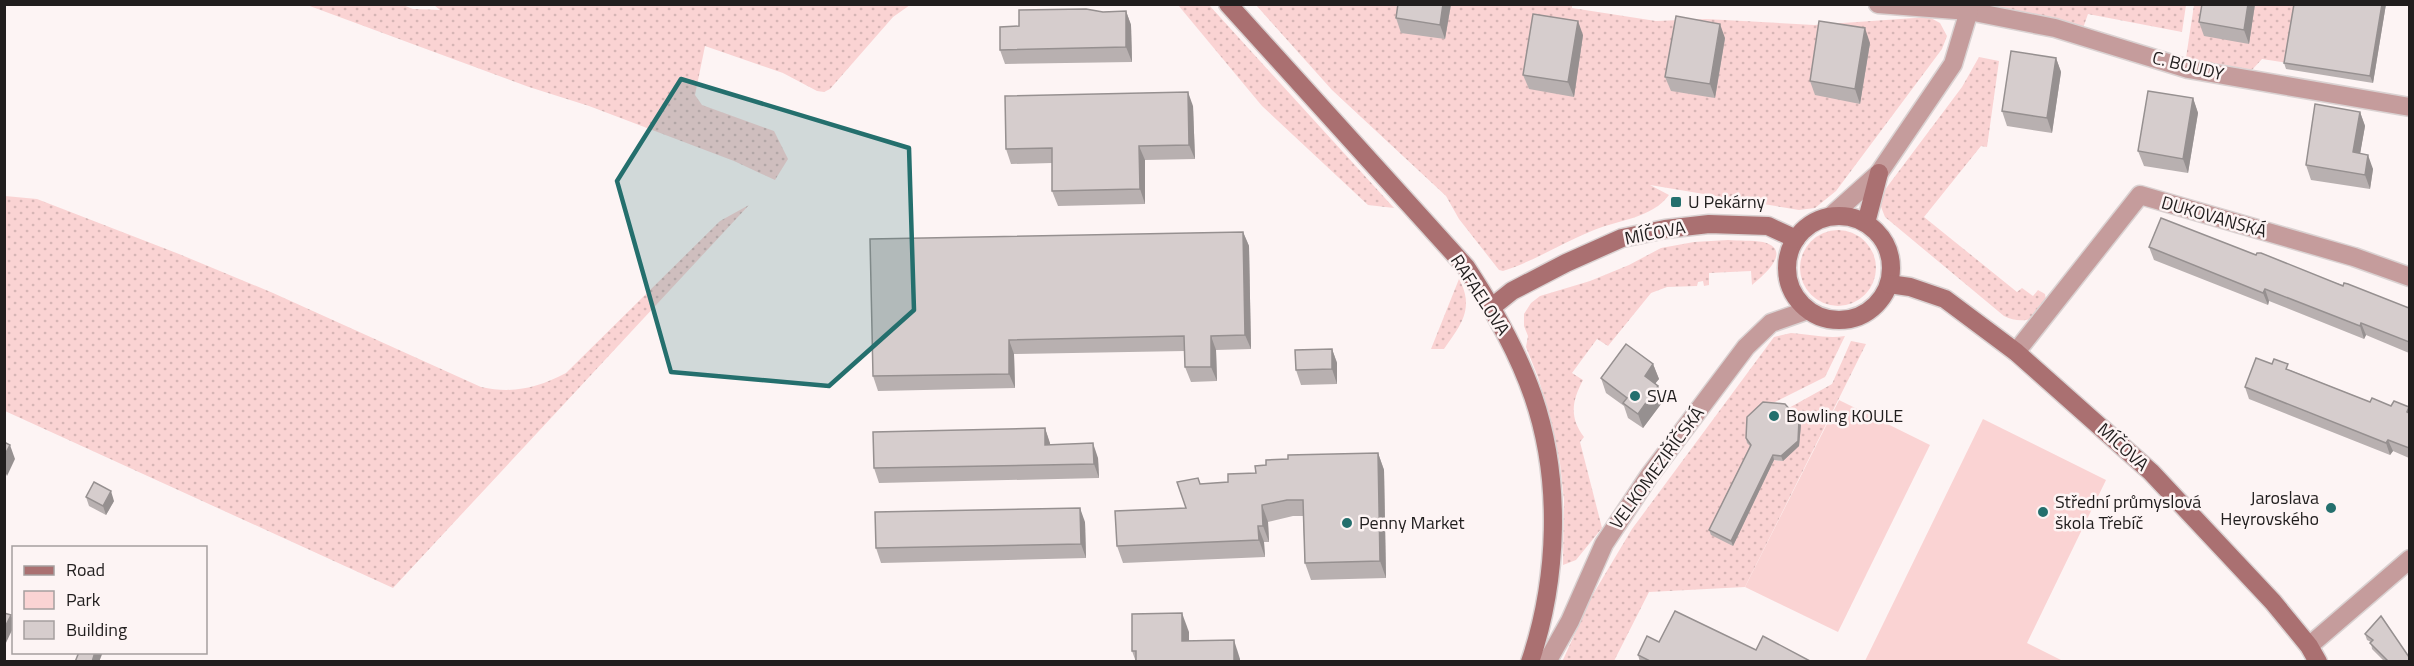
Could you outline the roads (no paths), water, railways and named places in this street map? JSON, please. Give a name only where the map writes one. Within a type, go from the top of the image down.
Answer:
[{"type":"street","name":"RAFAELOVA","points":[[1228,4],[1466,267],[1492,307],[1513,347],[1533,397],[1549,467],[1552,521],[1547,594],[1530,662]]},
{"type":"street","name":"C. BOUDY","points":[[1878,4],[1969,8],[2055,28],[2188,69],[2409,107]]},
{"type":"street","points":[[1831,216],[1849,217],[1866,223],[1879,234],[1888,249],[1892,267],[1889,284],[1882,299],[1870,310],[1856,318],[1839,320],[1823,318],[1798,300],[1791,288],[1787,271],[1789,254],[1796,239],[1809,226],[1831,216],[1879,173],[1953,64],[1969,8]]},
{"type":"street","points":[[1866,223],[1879,173]]},
{"type":"street","name":"DUKOVANSKÁ","points":[[2016,352],[2140,195],[2354,257],[2409,277]]},
{"type":"street","name":"MÍČOVA","points":[[1492,307],[1512,291],[1566,263],[1622,238],[1665,228],[1709,224],[1767,226],[1796,239]]},
{"type":"street","name":"MÍČOVA","points":[[1889,284],[1910,287],[1945,299],[2016,352],[2151,472],[2273,602],[2313,654]]},
{"type":"street","name":"VELKOMEZIŘÍČSKÁ","points":[[1547,662],[1570,621],[1604,544],[1648,476],[1746,347],[1772,323],[1809,310]]},
{"type":"street","points":[[2313,654],[2409,560]]},
{"type":"place","name":"U Pekárny","points":[[1676,202]]},
{"type":"place","name":"SVA","points":[[1635,396]]},
{"type":"place","name":"Bowling KOULE","points":[[1774,416]]},
{"type":"place","name":"Jaroslava Heyrovského","points":[[2331,508]]},
{"type":"place","name":"Střední průmyslová škola Třebíč","points":[[2043,512]]},
{"type":"place","name":"Penny Market","points":[[1347,523]]}]
